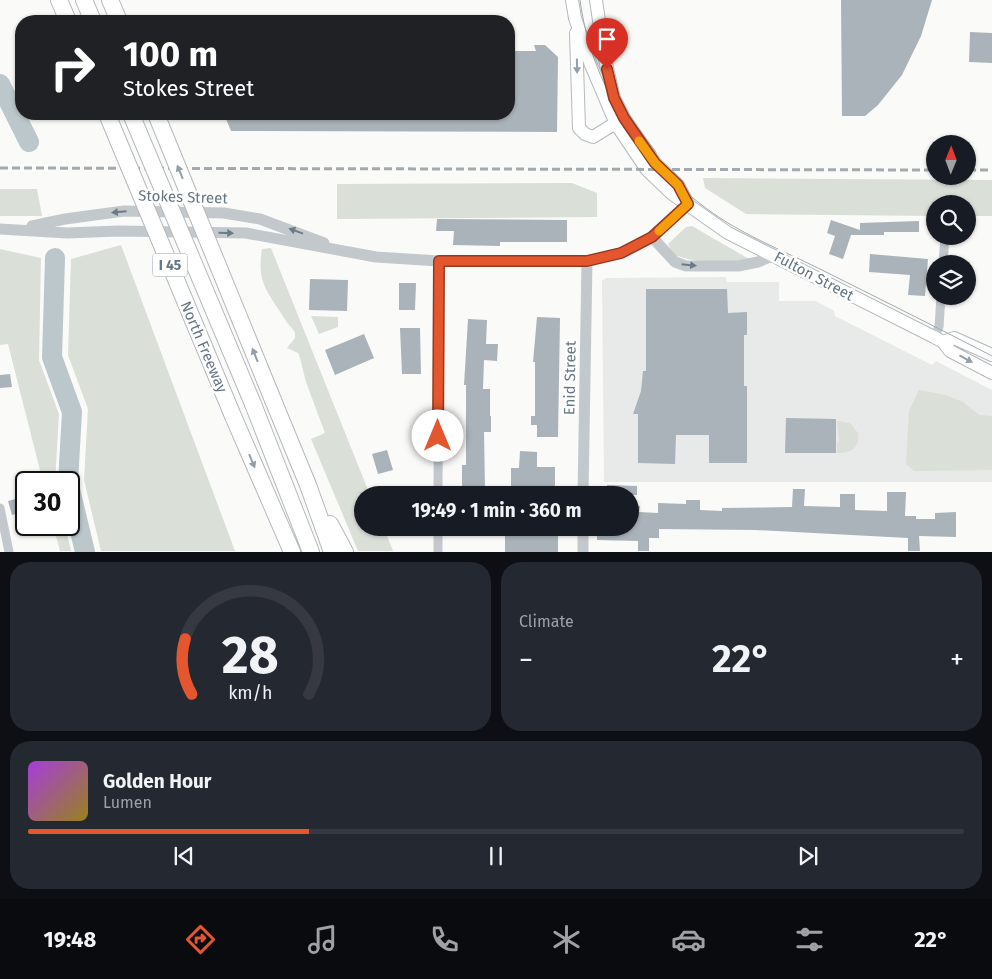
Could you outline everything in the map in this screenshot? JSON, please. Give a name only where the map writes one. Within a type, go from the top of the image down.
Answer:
[{"type":"highway","points":[[59,0],[65,15]]},
{"type":"highway","points":[[84,0],[90,15]]},
{"type":"highway","points":[[110,0],[116,15]]},
{"type":"highway","name":"North Freeway","points":[[110,120],[292,552]]},
{"type":"highway","name":"North Freeway","points":[[134,120],[311,552]]},
{"type":"highway","points":[[158,120],[308,485],[332,552]]},
{"type":"highway","points":[[308,485],[345,552]]},
{"type":"highway","points":[[272,508],[279,552]]},
{"type":"main road","name":"Fulton Street","points":[[572,0],[575,18],[591,65],[647,170],[671,193],[728,232],[939,340],[950,351],[992,373]]},
{"type":"main road","name":"Fulton Street","points":[[596,0],[604,55],[620,121]]},
{"type":"main road","points":[[575,18],[579,128],[585,134],[593,137],[620,121]]},
{"type":"main road","name":"Fulton Street","points":[[939,340],[954,338],[992,356]]},
{"type":"street","name":"Stokes Street","points":[[0,229],[67,233],[118,231],[246,233],[376,257],[439,261],[587,261],[621,253],[652,237],[688,204]]},
{"type":"street","name":"Stokes Street","points":[[20,229],[65,219],[124,211],[224,213],[260,219],[301,233],[341,250]]},
{"type":"street","points":[[652,237],[675,262],[686,266],[738,266],[758,262],[774,255]]},
{"type":"street","points":[[438,486],[439,261]]},
{"type":"street","name":"Enid Street","points":[[584,486],[587,261]]},
{"type":"street","points":[[939,340],[940,305]]},
{"type":"street","points":[[0,508],[8,552]]},
{"type":"street","points":[[438,536],[438,552]]},
{"type":"street","points":[[583,536],[583,552]]},
{"type":"shaded area","points":[[703,178],[926,180],[926,185],[976,185],[976,180],[992,180],[992,216],[976,216],[976,195],[926,195],[926,216],[746,214],[705,188]]},
{"type":"shaded area","points":[[572,183],[597,193],[597,217],[337,219],[337,184]]},
{"type":"shaded area","points":[[0,189],[37,189],[42,216],[0,216]]},
{"type":"shaded area","points":[[692,226],[749,259],[711,262],[690,260],[673,254],[668,244],[686,227]]},
{"type":"shaded area","points":[[121,245],[235,551],[101,551],[84,480],[88,409],[68,355],[71,259]]},
{"type":"shaded area","points":[[271,248],[366,486],[354,486],[354,536],[387,536],[393,551],[358,551],[311,439],[325,433],[306,382],[298,353],[287,348],[295,338],[295,333],[269,295],[262,280],[262,249]]},
{"type":"shaded area","points":[[0,249],[41,258],[39,360],[59,414],[56,471],[40,471],[8,344],[0,345]]},
{"type":"shaded area","points":[[726,277],[727,282],[779,282],[779,301],[816,301],[834,311],[835,316],[932,365],[936,361],[992,390],[992,482],[604,482],[602,281],[606,278]]},
{"type":"shaded area","points":[[311,316],[338,317],[338,327],[319,334]]},
{"type":"shaded area","points":[[919,390],[946,395],[963,402],[979,415],[992,416],[992,470],[914,471],[906,464],[909,411]]},
{"type":"shaded area","points":[[837,421],[850,423],[858,433],[858,442],[854,449],[837,453],[837,443],[839,441]]},
{"type":"shaded area","points":[[56,536],[68,536],[71,551],[60,551]]},
{"type":"building","points":[[841,0],[932,0],[921,36],[902,75],[878,105],[865,116],[842,116]]},
{"type":"building","points":[[970,32],[992,33],[992,63],[969,62]]},
{"type":"building","points":[[534,45],[545,45],[558,57],[557,132],[231,131],[226,120],[515,120],[515,51],[536,51]]},
{"type":"building","points":[[437,219],[567,220],[567,242],[500,242],[500,246],[453,245],[454,231],[436,231]]},
{"type":"building","points":[[831,220],[860,230],[860,223],[919,221],[919,232],[884,232],[884,235],[851,235],[843,259],[829,254],[835,236],[827,233]]},
{"type":"building","points":[[870,254],[926,259],[925,296],[908,295],[910,275],[869,272]]},
{"type":"building","points":[[310,279],[348,280],[347,311],[309,310]]},
{"type":"building","points":[[399,283],[416,283],[415,310],[399,310]]},
{"type":"building","points":[[646,289],[727,289],[728,313],[747,312],[747,335],[744,335],[744,386],[747,386],[747,463],[709,463],[709,435],[676,435],[675,464],[638,463],[638,414],[633,414],[641,391],[643,371],[646,371]]},
{"type":"building","points":[[537,317],[560,318],[558,437],[537,437],[537,425],[531,425],[531,416],[535,416],[535,362],[533,362]]},
{"type":"building","points":[[468,319],[487,320],[486,344],[498,344],[497,361],[484,360],[483,389],[490,389],[491,416],[491,432],[484,432],[485,486],[462,486],[462,465],[466,465],[466,385],[464,385]]},
{"type":"building","points":[[400,328],[420,328],[421,374],[402,374]]},
{"type":"building","points":[[364,334],[374,358],[335,375],[325,350]]},
{"type":"building","points":[[10,374],[12,387],[0,388],[0,375]]},
{"type":"building","points":[[786,418],[836,419],[836,453],[785,453]]},
{"type":"building","points":[[387,450],[393,470],[378,474],[372,454]]},
{"type":"building","points":[[520,451],[537,452],[537,467],[555,467],[555,486],[511,486],[511,468],[519,468]]},
{"type":"building","points":[[793,489],[805,489],[804,506],[840,507],[840,494],[855,494],[855,510],[887,511],[887,492],[906,492],[905,516],[916,516],[916,519],[935,519],[935,513],[956,512],[956,537],[919,536],[920,551],[908,551],[908,538],[755,530],[659,529],[659,538],[649,538],[649,551],[638,551],[638,541],[597,540],[597,536],[639,536],[639,512],[658,513],[658,503],[686,504],[686,500],[700,500],[700,510],[722,511],[722,508],[792,507]]},
{"type":"building","points":[[15,499],[15,514],[12,515],[8,501]]},
{"type":"building","points":[[505,536],[558,536],[558,552],[505,552]]},
{"type":"waterway","points":[[0,84],[15,114]]},
{"type":"waterway","points":[[18,120],[29,142]]},
{"type":"waterway","points":[[55,258],[52,357],[72,412],[69,471]]},
{"type":"waterway","points":[[80,531],[85,552]]},
{"type":"tram line","points":[[580,0],[587,34],[597,67],[612,98],[629,128],[650,156],[674,181],[700,203],[752,237],[992,356]]},
{"type":"tram line","points":[[605,67],[619,98]]},
{"type":"tram line","points":[[627,114],[656,152]]},
{"type":"railway","points":[[0,168],[926,170]]},
{"type":"railway","points":[[976,170],[992,170]]},
{"type":"slow traffic","points":[[639,141],[655,163],[678,185],[688,204],[659,231]]},
{"type":"route","points":[[438,436],[439,261],[587,261],[621,253],[652,237],[688,204],[678,185],[655,163],[624,118],[614,98],[607,69]]}]
